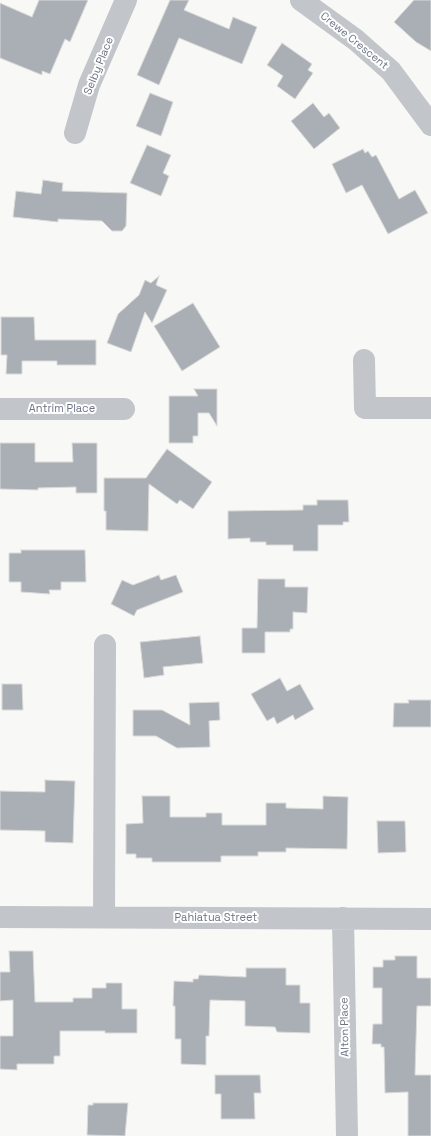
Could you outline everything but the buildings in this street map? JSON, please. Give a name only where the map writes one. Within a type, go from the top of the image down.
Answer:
[{"type":"street","name":"Selby Place","points":[[75,133],[89,85],[126,0]]},
{"type":"street","name":"Crewe Crescent","points":[[302,0],[356,40],[391,71],[431,125]]},
{"type":"street","points":[[364,360],[365,408],[431,408]]},
{"type":"street","name":"Antrim Place","points":[[0,409],[124,409]]},
{"type":"street","points":[[104,917],[105,645]]},
{"type":"street","name":"Pahiatua Street","points":[[0,917],[431,919]]},
{"type":"street","name":"Alton Place","points":[[342,918],[348,1136]]}]
